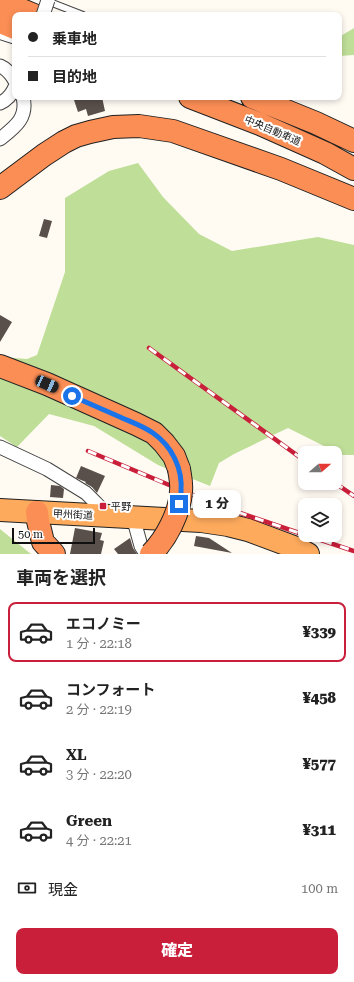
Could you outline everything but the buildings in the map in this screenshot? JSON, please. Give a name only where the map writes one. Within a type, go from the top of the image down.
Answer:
[{"type":"highway","points":[[0,1],[27,12]]},
{"type":"highway","points":[[0,22],[12,27]]},
{"type":"highway","name":"中央自動車道","points":[[197,100],[260,124],[325,153],[354,169]]},
{"type":"highway","points":[[259,100],[316,123],[354,141]]},
{"type":"highway","points":[[0,188],[44,155],[76,136],[113,127],[139,126],[173,131],[281,169],[354,199]]},
{"type":"highway","points":[[0,366],[74,396],[136,424],[154,433],[164,442],[174,456],[179,469],[181,477],[181,492],[176,516],[159,547],[151,554]]},
{"type":"highway","name":"甲州街道","points":[[0,510],[133,517],[228,525],[248,530],[299,549],[308,554]]},
{"type":"highway","points":[[38,512],[38,521],[43,542],[54,554]]},
{"type":"street","points":[[44,12],[47,0]]},
{"type":"street","points":[[0,66],[6,69],[12,76]]},
{"type":"street","points":[[0,103],[12,93]]},
{"type":"street","points":[[0,139],[22,117],[25,109],[21,100]]},
{"type":"street","points":[[0,447],[47,469],[86,493],[108,516]]},
{"type":"street","points":[[133,517],[141,546],[146,554]]},
{"type":"lane","points":[[47,0],[76,12]]},
{"type":"lane","points":[[0,36],[12,40]]},
{"type":"lane","points":[[298,110],[316,123]]},
{"type":"green space","points":[[354,28],[354,55],[342,56],[342,35]]},
{"type":"green space","points":[[138,163],[163,197],[199,234],[232,251],[318,237],[354,245],[354,455],[342,455],[342,446],[324,446],[288,428],[234,454],[219,463],[210,486],[158,465],[94,426],[49,414],[17,447],[0,436],[0,360],[2,357],[27,359],[37,355],[65,272],[65,198],[109,171]]},
{"type":"green space","points":[[0,529],[31,554],[0,554]]},
{"type":"railway","points":[[149,348],[298,456]]},
{"type":"railway","points":[[88,451],[217,505],[298,533]]},
{"type":"railway","points":[[342,488],[354,496]]},
{"type":"railway","points":[[327,542],[354,551]]},
{"type":"place","name":"平野","points":[[103,506]]},
{"type":"route","points":[[72,396],[136,424],[154,433],[164,442],[174,456],[181,477],[179,504]]}]
